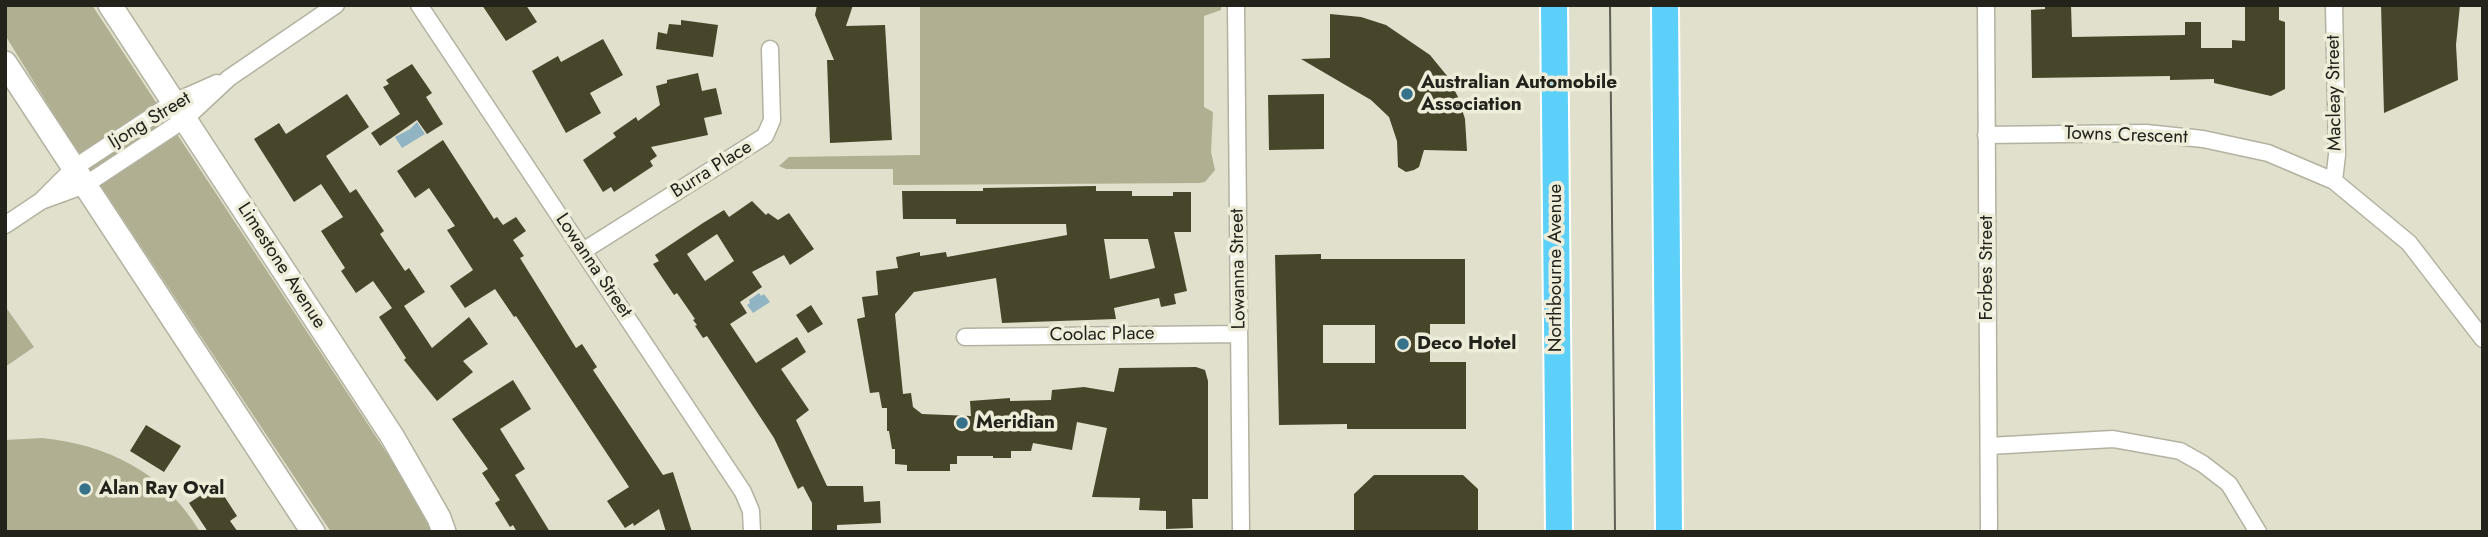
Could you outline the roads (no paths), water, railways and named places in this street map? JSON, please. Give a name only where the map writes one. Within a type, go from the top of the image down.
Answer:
[{"type":"highway","name":"Northbourne Avenue","points":[[1554,5],[1559,532]]},
{"type":"highway","points":[[1665,5],[1670,532]]},
{"type":"main road","name":"Limestone Avenue","points":[[110,5],[392,436],[439,518],[444,532]]},
{"type":"main road","points":[[5,63],[313,532]]},
{"type":"street","name":"Ijong Street","points":[[5,225],[336,5]]},
{"type":"street","name":"Lowanna Street","points":[[419,5],[743,492],[751,511],[752,532]]},
{"type":"street","name":"Lowanna Street","points":[[1236,5],[1241,532]]},
{"type":"street","name":"Forbes Street","points":[[1986,5],[1989,532]]},
{"type":"street","name":"Macleay Street","points":[[2334,5],[2337,155],[2334,181]]},
{"type":"street","name":"Burra Place","points":[[583,251],[765,136],[772,120],[769,49]]},
{"type":"street","name":"Towns Crescent","points":[[1986,135],[2146,133],[2203,139],[2268,153],[2334,181],[2409,243],[2483,339]]},
{"type":"street","name":"Coolac Place","points":[[965,337],[1239,334]]},
{"type":"street","points":[[1989,446],[2113,439],[2180,451],[2229,484],[2258,532]]},
{"type":"water","points":[[417,122],[425,134],[402,148],[395,137]]},
{"type":"water","points":[[759,293],[761,296],[764,294],[770,302],[753,313],[747,305],[749,300]]},
{"type":"tram line","points":[[1610,5],[1615,532]]},
{"type":"place","name":"Australian Automobile Association","points":[[1407,94]]},
{"type":"place","name":"Deco Hotel","points":[[1403,344]]},
{"type":"place","name":"Meridian","points":[[962,423]]},
{"type":"place","name":"Alan Ray Oval","points":[[85,489]]}]
